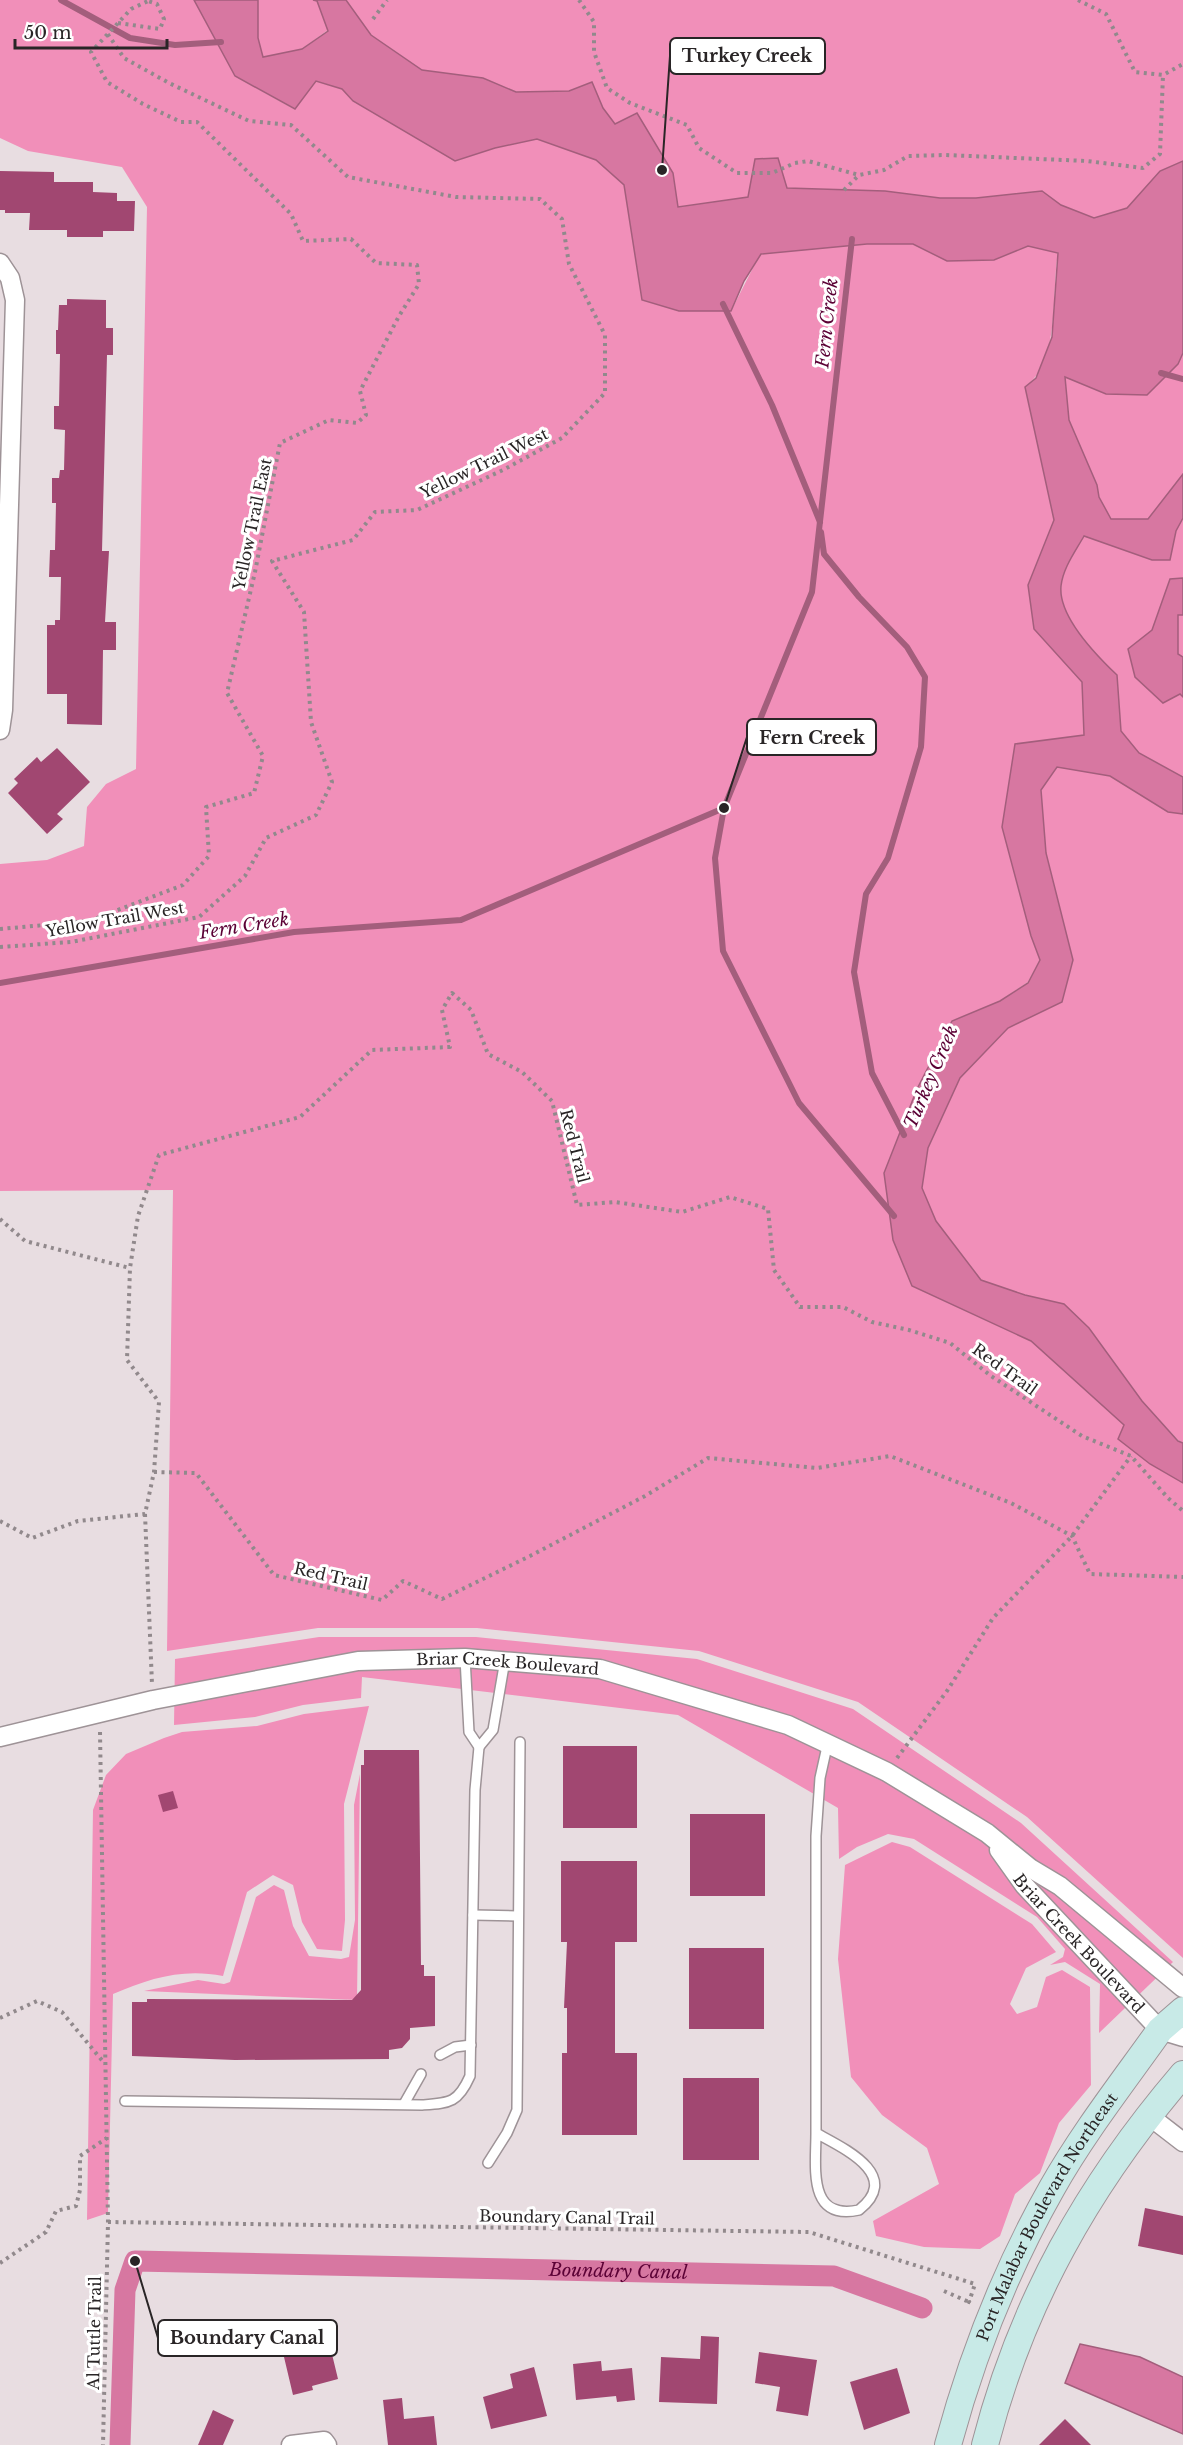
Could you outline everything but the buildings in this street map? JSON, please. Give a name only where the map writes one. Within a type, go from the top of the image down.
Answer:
[{"type":"street","points":[[0,263],[10,278],[15,300],[4,698],[0,730]]},
{"type":"street","name":"Briar Creek Boulevard","points":[[0,1737],[153,1700],[358,1661],[465,1658],[600,1669],[788,1725],[887,1772],[987,1833],[1030,1868],[1060,1886],[1183,1988]]},
{"type":"street","name":"Briar Creek Boulevard","points":[[987,1833],[1024,1885],[1172,2033]]},
{"type":"street","name":"Port Malabar Boulevard Northeast","points":[[948,2445],[965,2384],[980,2306],[1052,2187],[1172,2033],[1183,2010]]},
{"type":"street","name":"Port Malabar Boulevard Northeast","points":[[985,2445],[996,2401],[1025,2320],[1083,2209],[1148,2115],[1183,2074]]},
{"type":"street","points":[[1148,2115],[1183,2142]]},
{"type":"street","points":[[291,2445],[324,2441],[327,2445]]},
{"type":"lane","points":[[125,2101],[404,2104],[448,2103],[462,2094],[470,2076],[478,1747],[470,1732],[465,1658]]},
{"type":"lane","points":[[478,1747],[493,1730],[505,1660]]},
{"type":"lane","points":[[488,2163],[507,2133],[517,2110],[520,1742]]},
{"type":"lane","points":[[816,2133],[851,2153],[871,2171],[875,2187],[872,2195],[859,2210],[836,2211],[826,2206],[819,2195],[816,2133],[816,1836],[820,1778],[828,1742]]},
{"type":"lane","points":[[474,1916],[517,1916]]},
{"type":"lane","points":[[440,2055],[455,2047],[471,2045]]},
{"type":"lane","points":[[404,2104],[422,2074]]},
{"type":"path","points":[[107,33],[131,9],[148,0],[157,4],[164,19],[160,29],[118,23]]},
{"type":"path","points":[[373,20],[387,0]]},
{"type":"path","points":[[579,0],[594,22],[594,52],[607,88],[630,103],[687,125],[699,148],[737,173],[772,173],[795,163],[808,161],[859,176]]},
{"type":"path","points":[[1078,0],[1106,14],[1135,72],[1163,75],[1183,64]]},
{"type":"path","name":"Yellow Trail East","points":[[0,929],[89,921],[183,885],[208,856],[206,807],[254,793],[263,756],[227,693],[255,572],[280,443],[329,420],[357,423],[366,415],[360,391],[399,316],[420,284],[417,265],[376,263],[351,239],[303,241],[291,214],[197,122],[181,122],[143,104],[107,82],[92,52],[107,33]]},
{"type":"path","name":"Yellow Trail West","points":[[0,947],[71,942],[199,917],[245,876],[266,837],[316,815],[332,782],[311,722],[304,612],[272,561],[353,540],[375,512],[417,510],[503,470],[562,438],[605,393],[605,335],[569,264],[562,219],[540,199],[456,197],[348,177],[291,125],[249,121],[169,84],[124,58],[107,33]]},
{"type":"path","points":[[844,190],[859,176],[884,170],[908,156],[1014,156],[1143,168],[1160,154],[1163,75]]},
{"type":"path","name":"Red Trail","points":[[153,1700],[146,1514],[154,1472],[159,1402],[127,1360],[130,1268],[138,1216],[159,1155],[300,1117],[372,1050],[450,1047],[442,1010],[452,993],[471,1010],[488,1054],[522,1072],[552,1101],[577,1205],[615,1202],[682,1212],[730,1197],[768,1209],[774,1270],[800,1307],[843,1307],[872,1322],[909,1330],[950,1343],[991,1376],[1082,1436],[1131,1456],[1168,1498],[1183,1511]]},
{"type":"path","points":[[0,1219],[25,1241],[130,1268]]},
{"type":"path","name":"Red Trail","points":[[154,1472],[196,1473],[274,1575],[382,1600],[403,1581],[442,1599],[603,1518],[708,1458],[817,1468],[890,1456],[1011,1503],[1072,1536]]},
{"type":"path","points":[[887,1772],[947,1691],[993,1618],[1072,1536],[1131,1456]]},
{"type":"path","points":[[0,1521],[32,1538],[78,1521],[146,1514]]},
{"type":"path","points":[[1072,1536],[1090,1574],[1183,1577]]},
{"type":"path","name":"Al Tuttle Trail","points":[[100,1714],[108,2222],[103,2445]]},
{"type":"path","points":[[0,2018],[38,2001],[54,2008],[62,2012],[105,2065]]},
{"type":"path","points":[[0,2263],[46,2232],[56,2211],[76,2206],[80,2190],[80,2156],[107,2138]]},
{"type":"path","name":"Boundary Canal Trail","points":[[108,2222],[809,2232],[975,2284],[980,2306]]},
{"type":"path","points":[[944,2291],[980,2306]]},
{"type":"shaded area","points":[[0,0],[194,0],[235,76],[294,109],[316,81],[342,89],[353,101],[455,161],[495,148],[537,139],[596,160],[624,185],[642,300],[679,311],[731,311],[760,254],[867,244],[913,244],[947,261],[994,260],[1028,246],[1058,253],[1049,344],[1044,361],[1036,375],[1025,387],[1054,520],[1028,585],[1034,629],[1082,682],[1084,735],[1015,744],[1031,936],[1040,960],[1028,982],[1000,1001],[952,1021],[917,1089],[912,1286],[1031,1341],[1125,1425],[1118,1438],[1150,1464],[1183,1483],[1183,1958],[1027,1817],[858,1702],[699,1651],[477,1628],[318,1628],[167,1651],[173,1190],[0,1191],[0,864],[47,860],[84,846],[87,807],[106,784],[136,769],[147,207],[122,167],[28,151],[0,138]]},
{"type":"shaded area","points":[[258,0],[317,0],[328,30],[302,49],[263,57],[258,38]]},
{"type":"shaded area","points":[[346,0],[1183,0],[1183,161],[1160,171],[1127,208],[1094,218],[1061,205],[1042,191],[976,198],[940,198],[885,191],[787,188],[755,159],[749,197],[677,207],[673,173],[636,113],[615,124],[603,108],[592,82],[569,91],[516,92],[483,78],[422,70],[371,35]]},
{"type":"shaded area","points":[[1183,353],[1183,474],[1148,519],[1111,519],[1099,497],[1097,485],[1069,420],[1065,377],[1106,394],[1178,364]]},
{"type":"shaded area","points":[[1183,518],[1183,578],[1170,580],[1135,677],[1163,702],[1180,694],[1183,697],[1183,777],[1139,753],[1121,731],[1117,675],[1090,647],[1072,623],[1062,598],[1061,586],[1067,566],[1084,536],[1152,560]]},
{"type":"shaded area","points":[[1178,615],[1183,615],[1183,657],[1178,654]]},
{"type":"shaded area","points":[[1057,766],[1110,776],[1168,812],[1183,814],[1183,1443],[1142,1401],[1089,1328],[1064,1304],[1025,1295],[981,1280],[936,1221],[922,1188],[928,1148],[960,1078],[1008,1028],[1062,1002],[1073,960],[1046,853],[1041,790]]},
{"type":"shaded area","points":[[319,1637],[476,1637],[697,1659],[853,1709],[1021,1823],[1173,1962],[1099,2033],[1100,1984],[1065,1962],[1050,1965],[1063,1957],[1065,1949],[1037,1917],[914,1839],[888,1834],[857,1847],[839,1859],[838,1808],[678,1715],[362,1677],[361,1698],[303,1705],[255,1717],[174,1725],[175,1659]]},
{"type":"shaded area","points":[[369,1706],[344,1804],[345,1920],[342,1951],[317,1949],[302,1922],[293,1885],[273,1875],[247,1892],[223,1976],[194,1973],[167,1976],[140,1983],[113,1994],[108,2213],[87,2220],[93,1810],[106,1775],[126,1754],[182,1732],[257,1726],[304,1714]]},
{"type":"shaded area","points":[[360,1774],[357,2000],[144,1991],[198,1980],[224,1984],[230,1982],[256,1897],[274,1885],[284,1890],[293,1926],[309,1956],[341,1959],[349,1957],[355,1920],[354,1805]]},
{"type":"shaded area","points":[[892,1842],[910,1847],[1032,1924],[1056,1952],[1026,1968],[1010,2004],[1017,2014],[1037,2007],[1046,1977],[1062,1970],[1090,1987],[1091,2085],[1059,2123],[1040,2173],[1015,2194],[1000,2236],[980,2249],[924,2247],[876,2236],[873,2221],[939,2184],[927,2148],[882,2115],[851,2077],[838,1959],[845,1865]]},
{"type":"water","points":[[194,0],[258,0],[258,38],[263,57],[302,49],[328,31],[317,1],[313,0],[346,0],[371,35],[422,70],[483,78],[516,92],[569,91],[592,82],[603,108],[615,124],[637,113],[673,173],[678,207],[748,197],[755,159],[778,158],[787,188],[885,191],[940,198],[976,198],[1042,191],[1061,205],[1094,218],[1127,208],[1160,171],[1183,161],[1183,353],[1178,364],[1147,395],[1106,394],[1065,377],[1069,420],[1097,485],[1099,497],[1111,519],[1148,519],[1183,474],[1183,518],[1176,531],[1170,560],[1152,560],[1084,536],[1067,566],[1061,586],[1062,598],[1072,623],[1090,647],[1117,675],[1121,731],[1139,753],[1183,777],[1183,814],[1168,812],[1110,776],[1057,767],[1041,790],[1046,853],[1073,960],[1062,1002],[1008,1028],[960,1078],[928,1148],[922,1188],[936,1221],[981,1280],[1025,1295],[1064,1304],[1089,1328],[1142,1401],[1178,1441],[1183,1443],[1183,1483],[1150,1464],[1118,1439],[1124,1425],[1031,1341],[912,1286],[893,1240],[884,1173],[917,1089],[952,1021],[1000,1001],[1028,983],[1040,960],[1031,936],[1002,827],[1015,744],[1084,735],[1082,682],[1034,629],[1028,585],[1054,520],[1025,387],[1036,378],[1052,337],[1058,253],[1028,246],[994,260],[947,261],[913,244],[867,244],[761,254],[744,281],[731,311],[679,311],[642,300],[624,185],[596,160],[537,139],[495,148],[455,161],[353,101],[342,89],[316,81],[295,109],[235,76]]},
{"type":"water","points":[[1183,578],[1183,615],[1178,615],[1178,654],[1183,657],[1183,697],[1180,694],[1163,703],[1135,677],[1128,649],[1152,630],[1170,579]]},
{"type":"water","points":[[1080,2344],[1140,2357],[1183,2377],[1183,2434],[1065,2383]]},
{"type":"waterway","points":[[61,0],[130,38],[175,45],[221,42]]},
{"type":"waterway","name":"Fern Creek","points":[[0,983],[294,932],[461,920],[724,808],[812,592],[852,239]]},
{"type":"waterway","points":[[723,304],[772,405],[820,522]]},
{"type":"waterway","name":"Turkey Creek","points":[[1161,373],[1183,379]]},
{"type":"waterway","points":[[821,532],[824,554],[859,597],[907,647],[925,677],[921,747],[888,858],[866,894],[854,972],[872,1073],[904,1135]]},
{"type":"waterway","name":"Fern Creek","points":[[724,808],[715,858],[723,951],[799,1103],[894,1216]]},
{"type":"waterway","name":"Boundary Canal","points":[[120,2445],[125,2290],[135,2261],[834,2276],[922,2308]]},
{"type":"place","name":"Turkey Creek","points":[[662,170]]},
{"type":"place","name":"Fern Creek","points":[[724,808]]},
{"type":"place","name":"Boundary Canal","points":[[135,2261]]}]
